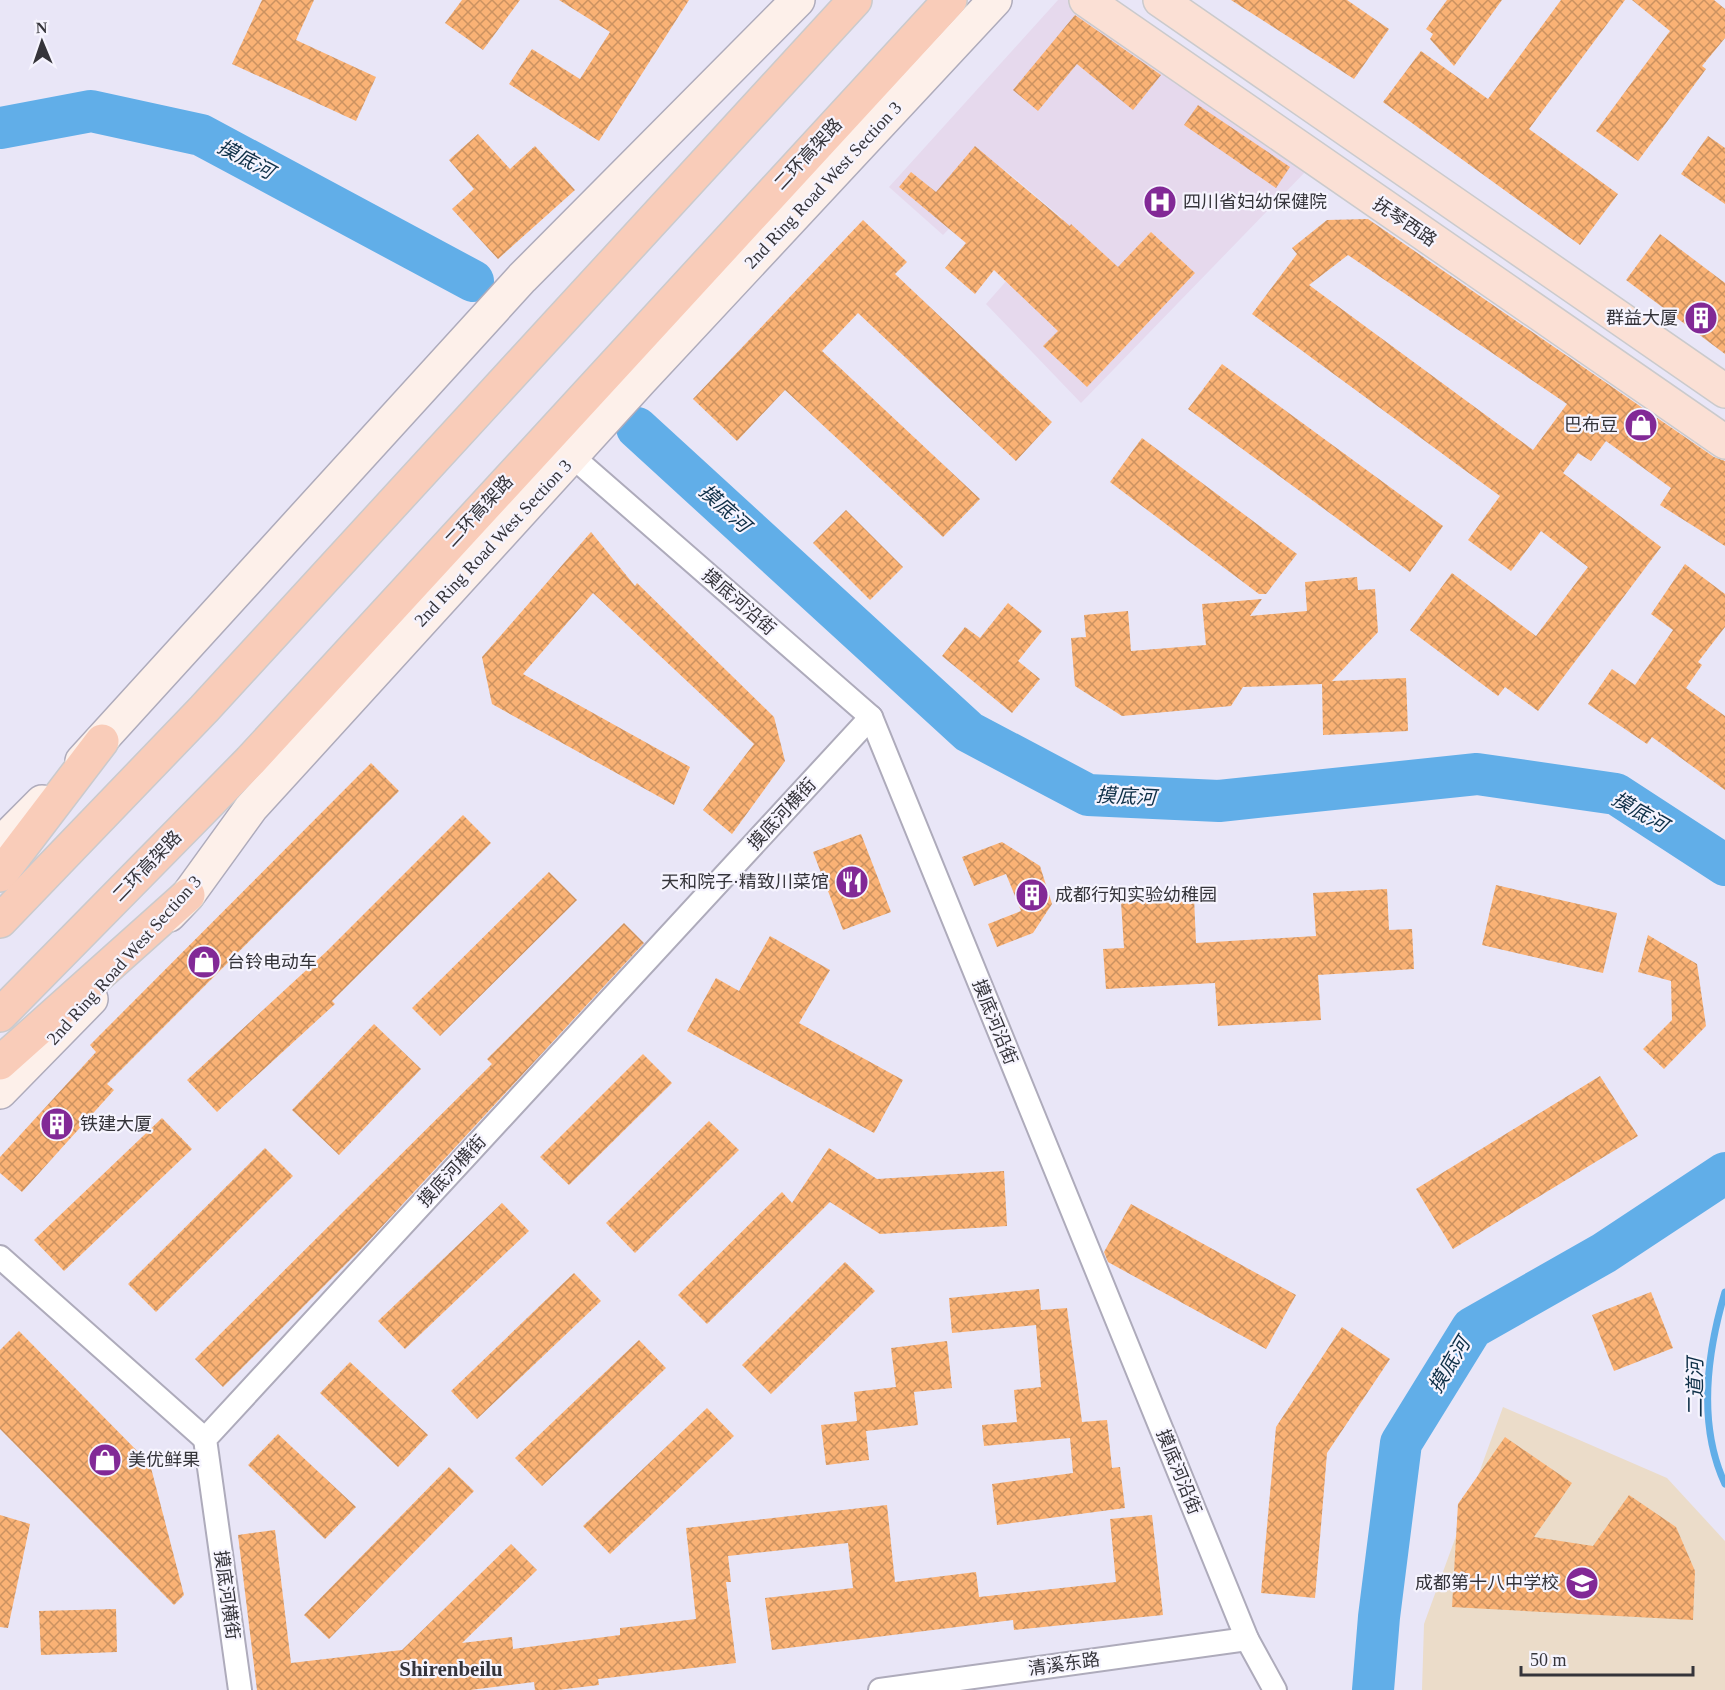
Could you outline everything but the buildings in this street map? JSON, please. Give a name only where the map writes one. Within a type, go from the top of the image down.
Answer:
[{"type":"highway","points":[[0,921],[212,700],[855,0]]},
{"type":"highway","name":"二环高架路","points":[[0,1015],[250,761],[950,0]]},
{"type":"highway","points":[[0,875],[102,741]]},
{"type":"highway","points":[[0,1063],[188,895]]},
{"type":"main road","points":[[0,844],[102,741],[522,278],[798,0]]},
{"type":"main road","name":"2nd Ring Road West Section 3","points":[[0,1092],[85,1006],[188,895],[251,808],[995,0]]},
{"type":"main road","name":"抚琴西路","points":[[1086,0],[1725,441]]},
{"type":"main road","points":[[1160,0],[1725,391]]},
{"type":"street","name":"摸底河沿街","points":[[573,457],[871,717],[1247,1639],[1275,1690]]},
{"type":"street","name":"摸底河横街","points":[[240,1690],[205,1439],[871,717]]},
{"type":"street","points":[[0,1257],[205,1439]]},
{"type":"street","name":"清溪东路","points":[[880,1690],[1247,1639]]},
{"type":"shaded area","name":"四川省妇幼保健院","points":[[1058,0],[1076,0],[1307,170],[1081,403],[986,304],[1062,218],[1005,170],[943,235],[889,187]]},
{"type":"shaded area","name":"成都第十八中学校","points":[[1503,1407],[1667,1478],[1725,1541],[1725,1690],[1422,1690],[1424,1624]]},
{"type":"waterway","name":"摸底河","points":[[0,128],[91,111],[201,135],[473,281]]},
{"type":"waterway","name":"摸底河","points":[[637,428],[969,732],[1088,795],[1219,801],[1477,774],[1616,794],[1725,865]]},
{"type":"waterway","name":"摸底河","points":[[1373,1690],[1379,1617],[1401,1443],[1472,1328],[1604,1253],[1725,1173]]},
{"type":"waterway","name":"二道河","points":[[1725,1292],[1713,1339],[1708,1388],[1711,1437],[1716,1461],[1725,1484]]},
{"type":"place","name":"四川省妇幼保健院","points":[[1160,202]]},
{"type":"place","name":"群益大厦","points":[[1701,318]]},
{"type":"place","name":"巴布豆","points":[[1641,425]]},
{"type":"place","name":"天和院子·精致川菜馆","points":[[852,882]]},
{"type":"place","name":"成都行知实验幼稚园","points":[[1032,895]]},
{"type":"place","name":"台铃电动车","points":[[204,962]]},
{"type":"place","name":"铁建大厦","points":[[57,1124]]},
{"type":"place","name":"美优鲜果","points":[[105,1460]]},
{"type":"place","name":"成都第十八中学校","points":[[1582,1583]]},
{"type":"district","name":"Shirenbeilu","points":[[451,1669]]}]
